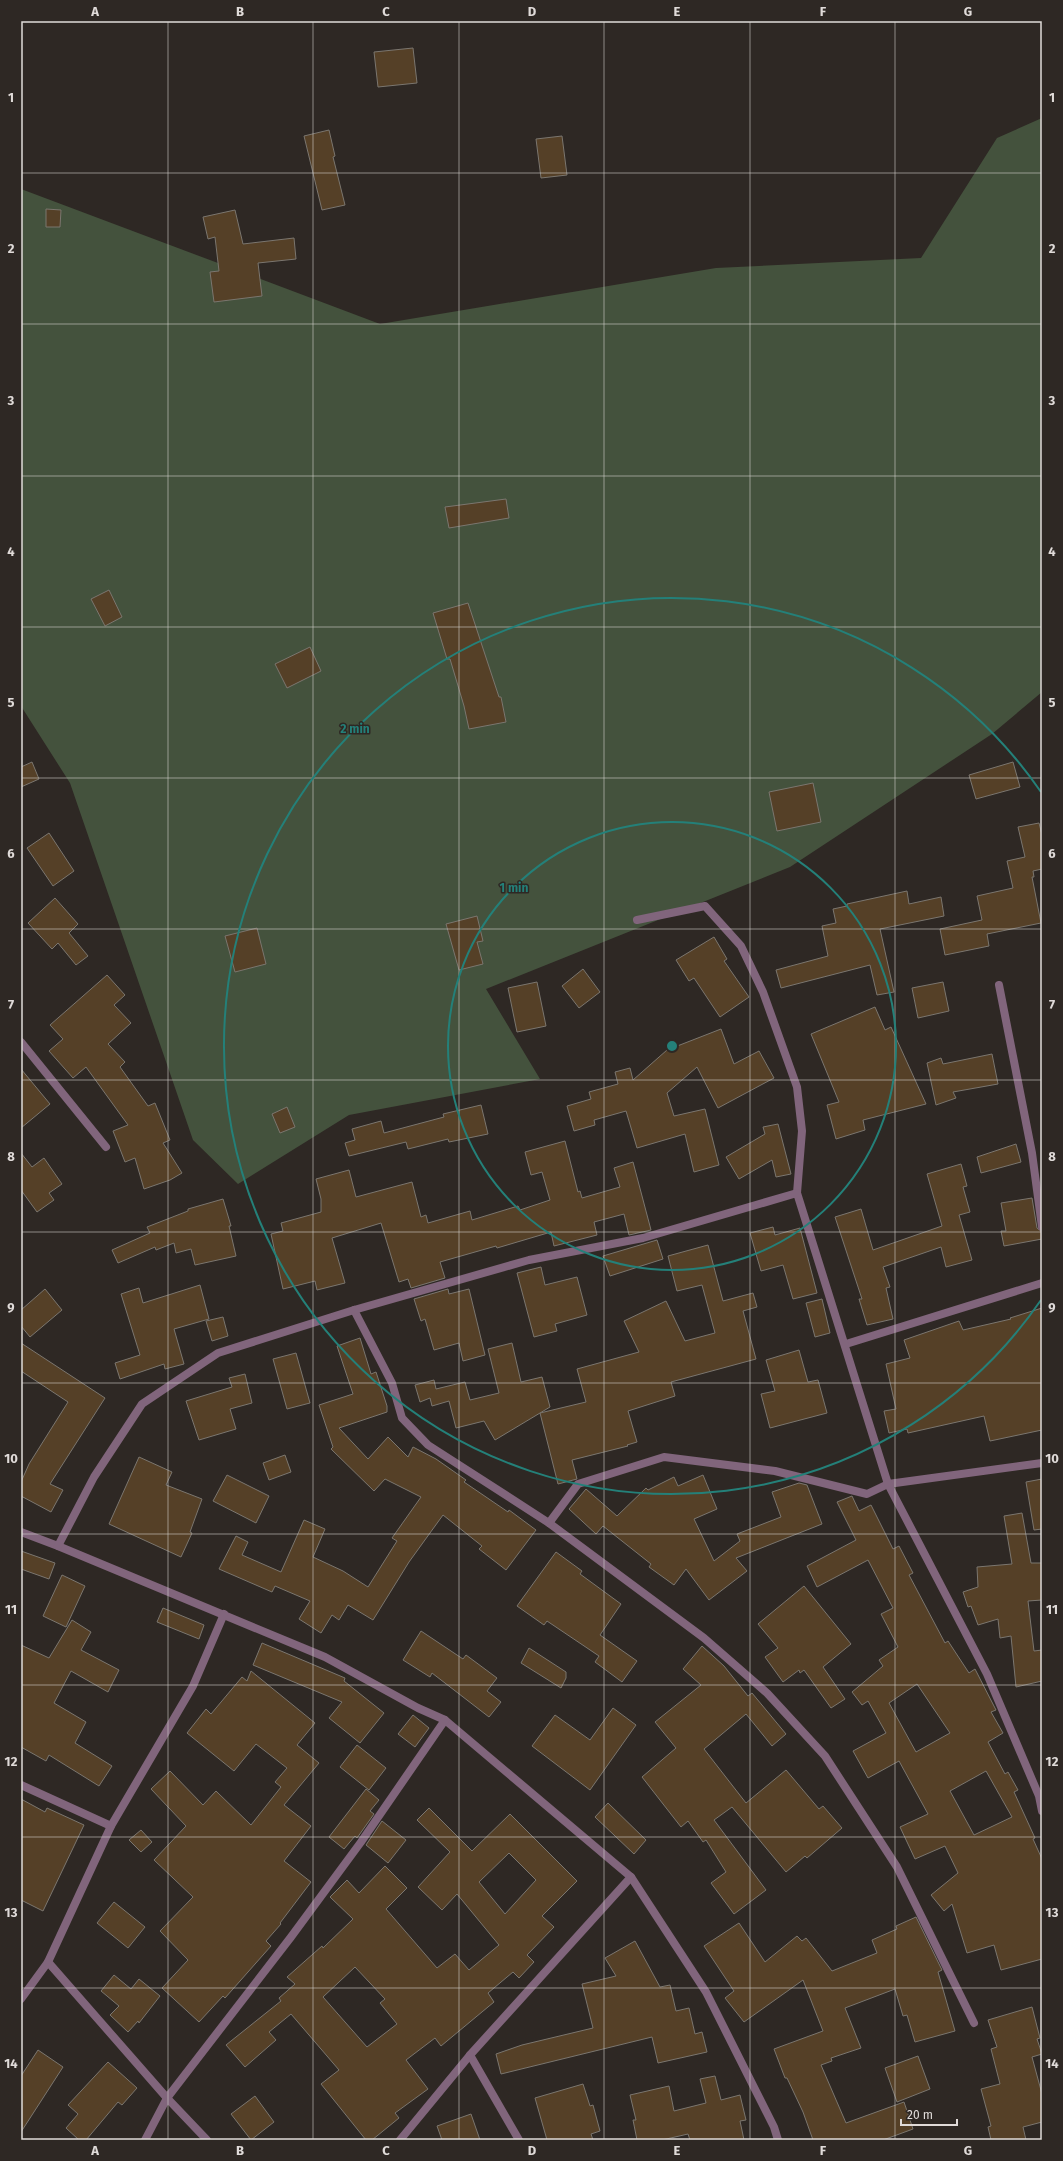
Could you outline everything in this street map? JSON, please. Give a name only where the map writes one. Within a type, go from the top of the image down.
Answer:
[{"type":"street","points":[[637,920],[705,906],[741,946],[762,992],[797,1087],[802,1131],[797,1193],[846,1344],[888,1484],[987,1674],[1041,1797],[1042,1811]]},
{"type":"street","points":[[999,985],[1032,1153],[1042,1227]]},
{"type":"street","points":[[21,1042],[106,1147]]},
{"type":"street","points":[[58,1546],[94,1477],[142,1404],[218,1353],[354,1310],[529,1260],[643,1238],[797,1193]]},
{"type":"street","points":[[846,1344],[1042,1283]]},
{"type":"street","points":[[354,1310],[392,1382],[402,1418],[428,1445],[549,1523],[704,1638],[767,1693],[825,1756],[897,1867],[974,2023]]},
{"type":"street","points":[[549,1523],[578,1484],[664,1457],[775,1471],[867,1494],[888,1484],[1042,1463]]},
{"type":"street","points":[[21,1532],[224,1614],[325,1657],[418,1708],[445,1720],[631,1877],[706,1992],[774,2127],[778,2140]]},
{"type":"street","points":[[21,1999],[48,1962],[111,1826],[193,1686],[224,1614]]},
{"type":"street","points":[[145,2140],[167,2098],[362,1842],[445,1720]]},
{"type":"street","points":[[21,1785],[111,1826]]},
{"type":"street","points":[[400,2140],[470,2054],[631,1877]]},
{"type":"street","points":[[48,1962],[167,2098],[207,2140]]},
{"type":"street","points":[[470,2054],[519,2140]]},
{"type":"green space","points":[[1042,118],[1042,692],[992,734],[790,867],[486,989],[540,1079],[349,1115],[238,1184],[193,1140],[70,783],[21,706],[21,189],[380,324],[716,268],[921,258],[997,138]]},
{"type":"building","points":[[413,48],[417,83],[378,87],[374,52]]},
{"type":"building","points":[[329,130],[335,156],[333,157],[345,205],[322,210],[304,136]]},
{"type":"building","points":[[562,136],[567,175],[541,178],[536,139]]},
{"type":"building","points":[[46,209],[61,210],[60,227],[46,227]]},
{"type":"building","points":[[235,210],[243,244],[294,238],[296,259],[258,263],[262,296],[214,302],[210,272],[219,271],[215,237],[208,239],[203,217]]},
{"type":"building","points":[[506,499],[509,518],[449,528],[445,507]]},
{"type":"building","points":[[109,590],[122,617],[105,626],[91,599]]},
{"type":"building","points":[[468,603],[499,697],[501,697],[506,722],[469,729],[450,659],[447,659],[433,613]]},
{"type":"building","points":[[310,647],[321,671],[287,688],[275,664]]},
{"type":"building","points":[[32,762],[39,779],[21,787],[21,767]]},
{"type":"building","points":[[1013,762],[1020,787],[976,799],[969,775]]},
{"type":"building","points":[[813,783],[821,822],[777,831],[769,792]]},
{"type":"building","points":[[1039,823],[1042,835],[1042,869],[1033,871],[1034,877],[1032,877],[1041,923],[987,934],[989,946],[945,955],[940,929],[982,920],[977,896],[1013,888],[1007,861],[1025,857],[1018,827]]},
{"type":"building","points":[[49,833],[74,871],[53,886],[27,848]]},
{"type":"building","points":[[907,891],[909,904],[941,897],[944,916],[880,929],[894,992],[877,995],[870,965],[781,988],[776,970],[828,956],[822,926],[836,923],[833,909],[847,906],[847,904]]},
{"type":"building","points":[[55,898],[78,924],[69,933],[88,956],[76,965],[58,943],[52,949],[28,923]]},
{"type":"building","points":[[477,916],[483,941],[477,942],[483,964],[459,970],[446,924]]},
{"type":"building","points":[[257,928],[266,964],[235,972],[225,936]]},
{"type":"building","points":[[714,937],[727,959],[724,961],[749,997],[720,1017],[694,978],[689,981],[676,960]]},
{"type":"building","points":[[583,969],[600,992],[579,1008],[562,986]]},
{"type":"building","points":[[107,975],[125,995],[114,1005],[131,1023],[108,1044],[125,1062],[120,1067],[148,1106],[155,1103],[170,1140],[163,1143],[182,1173],[170,1180],[144,1189],[135,1158],[125,1162],[113,1131],[128,1125],[86,1067],[73,1078],[49,1051],[63,1039],[50,1025]]},
{"type":"building","points":[[537,982],[546,1026],[517,1032],[508,988]]},
{"type":"building","points":[[943,982],[949,1011],[918,1018],[912,988]]},
{"type":"building","points":[[875,1007],[885,1030],[891,1027],[926,1104],[863,1120],[865,1130],[836,1139],[827,1105],[839,1102],[811,1034]]},
{"type":"building","points":[[721,1029],[734,1064],[759,1051],[774,1078],[718,1108],[697,1067],[667,1093],[674,1116],[705,1109],[719,1165],[694,1172],[685,1134],[637,1148],[626,1111],[594,1120],[595,1125],[574,1131],[567,1106],[591,1099],[589,1092],[618,1084],[615,1072],[630,1068],[633,1080],[667,1050]]},
{"type":"building","points":[[992,1054],[998,1084],[953,1092],[956,1098],[936,1105],[927,1063],[941,1058],[943,1064]]},
{"type":"building","points":[[21,1069],[50,1104],[21,1128]]},
{"type":"building","points":[[481,1105],[488,1134],[449,1142],[448,1139],[408,1149],[406,1142],[349,1156],[345,1143],[355,1140],[352,1129],[381,1121],[384,1133],[444,1117],[443,1114]]},
{"type":"building","points":[[287,1107],[295,1127],[280,1133],[272,1114]]},
{"type":"building","points":[[778,1124],[791,1174],[776,1177],[772,1160],[739,1179],[726,1157],[765,1134],[763,1127]]},
{"type":"building","points":[[565,1141],[578,1192],[580,1191],[582,1198],[620,1187],[614,1168],[633,1162],[651,1230],[629,1235],[624,1214],[594,1222],[597,1235],[554,1246],[551,1232],[497,1248],[496,1246],[440,1262],[445,1278],[411,1288],[408,1279],[399,1282],[381,1223],[332,1238],[345,1283],[317,1290],[315,1281],[283,1289],[271,1234],[283,1231],[281,1223],[321,1212],[321,1199],[316,1179],[349,1170],[356,1197],[412,1182],[421,1217],[426,1215],[428,1223],[470,1211],[472,1220],[518,1206],[520,1210],[550,1200],[542,1172],[531,1175],[525,1152]]},
{"type":"building","points":[[1016,1144],[1021,1162],[981,1173],[977,1157]]},
{"type":"building","points":[[21,1153],[32,1167],[44,1158],[62,1184],[49,1193],[54,1200],[37,1212],[21,1190]]},
{"type":"building","points":[[961,1164],[967,1186],[963,1187],[970,1212],[959,1215],[972,1260],[946,1267],[941,1247],[883,1267],[890,1287],[886,1288],[893,1319],[867,1325],[859,1299],[862,1299],[835,1217],[861,1209],[873,1250],[942,1226],[927,1174]]},
{"type":"building","points":[[1032,1198],[1037,1228],[1042,1232],[1042,1239],[1004,1246],[1001,1231],[1006,1231],[1001,1203]]},
{"type":"building","points":[[223,1199],[231,1226],[229,1226],[236,1256],[195,1265],[191,1249],[176,1253],[174,1243],[156,1250],[155,1247],[118,1263],[112,1250],[150,1233],[147,1227],[188,1211],[188,1209]]},
{"type":"building","points":[[773,1227],[775,1235],[800,1228],[817,1293],[793,1299],[783,1265],[761,1271],[750,1233]]},
{"type":"building","points":[[657,1240],[663,1259],[610,1276],[603,1256]]},
{"type":"building","points":[[708,1245],[723,1301],[753,1293],[757,1307],[743,1311],[756,1359],[671,1382],[675,1396],[628,1411],[637,1442],[627,1445],[628,1446],[572,1460],[577,1479],[558,1484],[540,1413],[586,1402],[577,1369],[639,1352],[624,1321],[666,1301],[685,1341],[715,1333],[702,1285],[677,1291],[668,1256]]},
{"type":"building","points":[[541,1267],[545,1285],[577,1277],[587,1315],[555,1324],[557,1331],[534,1337],[517,1273]]},
{"type":"building","points":[[200,1285],[209,1319],[174,1329],[184,1364],[165,1369],[164,1364],[120,1379],[115,1363],[140,1355],[121,1294],[139,1288],[143,1303]]},
{"type":"building","points":[[45,1289],[62,1310],[30,1337],[21,1326],[21,1310]]},
{"type":"building","points":[[448,1289],[449,1294],[469,1289],[485,1355],[463,1361],[459,1343],[434,1350],[425,1319],[421,1321],[414,1299]]},
{"type":"building","points":[[822,1299],[830,1333],[815,1337],[806,1303]]},
{"type":"building","points":[[1042,1308],[1042,1430],[990,1441],[984,1416],[908,1433],[907,1429],[889,1433],[884,1411],[896,1409],[886,1364],[910,1358],[904,1340],[959,1321],[963,1330],[1011,1319],[1010,1318]]},
{"type":"building","points":[[223,1317],[228,1336],[212,1341],[206,1321]]},
{"type":"building","points":[[360,1338],[371,1374],[376,1372],[387,1406],[387,1412],[339,1428],[368,1459],[388,1437],[408,1457],[413,1447],[436,1459],[466,1480],[464,1482],[508,1512],[509,1510],[536,1530],[506,1570],[479,1549],[482,1546],[443,1515],[409,1562],[373,1620],[348,1605],[339,1620],[332,1615],[321,1633],[299,1619],[310,1601],[275,1586],[272,1592],[219,1569],[236,1536],[248,1542],[242,1555],[281,1572],[304,1520],[325,1529],[313,1557],[343,1571],[368,1587],[397,1541],[392,1538],[421,1497],[385,1479],[374,1491],[331,1449],[333,1447],[319,1405],[353,1394],[337,1346]]},
{"type":"building","points":[[21,1343],[105,1398],[50,1484],[63,1490],[51,1512],[21,1496],[21,1482],[29,1464],[68,1402],[21,1371]]},
{"type":"building","points":[[512,1343],[521,1382],[542,1377],[550,1407],[495,1440],[484,1421],[456,1428],[449,1401],[432,1406],[430,1398],[420,1402],[415,1385],[434,1380],[436,1389],[465,1382],[470,1400],[499,1393],[488,1349]]},
{"type":"building","points":[[799,1350],[808,1382],[818,1380],[827,1413],[770,1428],[761,1394],[775,1391],[766,1360]]},
{"type":"building","points":[[296,1353],[310,1403],[287,1409],[273,1359]]},
{"type":"building","points":[[245,1374],[252,1403],[230,1409],[236,1429],[199,1440],[186,1401],[232,1387],[229,1378]]},
{"type":"building","points":[[285,1455],[291,1472],[269,1480],[263,1463]]},
{"type":"building","points":[[139,1457],[172,1472],[166,1485],[202,1499],[190,1532],[192,1533],[181,1557],[109,1524]]},
{"type":"building","points":[[227,1475],[269,1496],[256,1523],[213,1501]]},
{"type":"building","points":[[703,1475],[717,1509],[694,1519],[714,1561],[740,1541],[737,1534],[781,1517],[772,1492],[799,1483],[807,1485],[822,1524],[736,1558],[747,1571],[709,1600],[686,1569],[674,1585],[649,1567],[651,1564],[603,1526],[596,1534],[569,1509],[586,1489],[617,1516],[646,1488],[648,1490],[674,1477],[678,1486]]},
{"type":"building","points":[[1042,1479],[1042,1529],[1034,1530],[1026,1482]]},
{"type":"building","points":[[852,1496],[859,1511],[871,1505],[893,1549],[899,1546],[913,1573],[909,1575],[945,1643],[948,1641],[969,1673],[975,1669],[996,1710],[991,1712],[1003,1733],[988,1742],[1005,1774],[1008,1772],[1018,1790],[1014,1792],[1035,1838],[1033,1839],[1042,1859],[1042,1959],[1001,1970],[994,1945],[967,1953],[952,1904],[944,1911],[931,1895],[958,1873],[945,1846],[915,1859],[900,1827],[928,1814],[899,1761],[868,1778],[853,1751],[886,1733],[868,1701],[862,1705],[852,1692],[883,1666],[879,1660],[898,1647],[881,1614],[893,1608],[868,1560],[817,1587],[807,1566],[856,1540],[837,1502]],"holes":[[[917,1684],[950,1733],[916,1752],[889,1703]],[[986,1771],[1012,1817],[974,1835],[950,1791]]]},
{"type":"building","points":[[1022,1513],[1031,1563],[1042,1563],[1042,1600],[1028,1601],[1034,1651],[1042,1650],[1042,1681],[1016,1687],[1011,1636],[1000,1638],[998,1619],[978,1625],[971,1606],[968,1607],[963,1592],[978,1587],[977,1567],[1012,1564],[1004,1516]]},
{"type":"building","points":[[21,1551],[55,1563],[49,1579],[21,1569]]},
{"type":"building","points":[[556,1552],[582,1571],[580,1574],[621,1604],[600,1635],[637,1661],[622,1682],[595,1662],[599,1656],[547,1621],[544,1625],[517,1606]]},
{"type":"building","points":[[62,1575],[85,1586],[66,1627],[43,1616]]},
{"type":"building","points":[[804,1586],[851,1644],[823,1667],[845,1699],[831,1708],[804,1670],[800,1673],[799,1670],[783,1682],[765,1657],[778,1648],[758,1624]]},
{"type":"building","points":[[163,1608],[204,1625],[199,1639],[157,1622]]},
{"type":"building","points":[[72,1620],[91,1632],[81,1650],[119,1670],[108,1692],[71,1671],[54,1703],[86,1722],[75,1743],[112,1766],[99,1786],[49,1755],[46,1761],[21,1747],[21,1645],[49,1658]]},
{"type":"building","points":[[421,1631],[463,1659],[466,1655],[497,1678],[487,1691],[501,1702],[489,1717],[432,1673],[430,1677],[403,1660]]},
{"type":"building","points":[[262,1643],[345,1678],[344,1681],[384,1713],[360,1743],[329,1718],[342,1702],[253,1665]]},
{"type":"building","points":[[702,1646],[724,1666],[748,1696],[752,1693],[786,1734],[772,1746],[746,1714],[704,1749],[746,1803],[786,1770],[819,1809],[823,1806],[842,1828],[807,1858],[805,1856],[786,1872],[732,1807],[714,1820],[766,1890],[734,1914],[711,1883],[726,1872],[706,1840],[703,1842],[688,1821],[681,1827],[642,1777],[676,1748],[655,1722],[701,1685],[683,1669]]},
{"type":"building","points":[[529,1648],[566,1672],[566,1678],[561,1688],[521,1663]]},
{"type":"building","points":[[251,1671],[315,1723],[297,1745],[319,1763],[284,1805],[311,1826],[284,1861],[311,1882],[280,1923],[281,1924],[266,1941],[271,1946],[225,1998],[223,1996],[199,2022],[162,1988],[188,1960],[160,1931],[193,1897],[154,1860],[186,1826],[151,1789],[170,1771],[203,1805],[216,1791],[251,1825],[281,1787],[275,1782],[287,1768],[256,1744],[234,1771],[187,1733],[206,1709],[211,1714],[242,1677],[247,1681]]},
{"type":"building","points":[[613,1708],[636,1725],[590,1790],[532,1746],[555,1715],[590,1740]]},
{"type":"building","points":[[413,1715],[429,1728],[415,1747],[398,1734]]},
{"type":"building","points":[[357,1745],[386,1768],[369,1790],[340,1767]]},
{"type":"building","points":[[366,1789],[379,1800],[370,1811],[374,1814],[357,1838],[355,1836],[344,1849],[329,1837]]},
{"type":"building","points":[[21,1799],[45,1812],[47,1808],[84,1825],[43,1911],[21,1900]]},
{"type":"building","points":[[608,1803],[646,1840],[634,1854],[595,1817]]},
{"type":"building","points":[[429,1808],[472,1851],[510,1814],[577,1881],[542,1916],[554,1927],[527,1955],[534,1962],[519,1978],[513,1972],[488,1993],[494,2002],[441,2046],[435,2038],[406,2060],[428,2089],[395,2113],[399,2118],[372,2140],[366,2140],[321,2084],[339,2070],[291,2014],[269,2032],[276,2040],[245,2067],[226,2045],[281,2001],[279,1998],[295,1984],[287,1977],[322,1946],[323,1948],[353,1919],[330,1897],[347,1880],[359,1893],[385,1866],[407,1888],[386,1909],[437,1968],[455,1954],[469,1970],[499,1945],[457,1894],[442,1910],[418,1887],[450,1852],[417,1820]],"holes":[[[509,1853],[536,1880],[505,1914],[479,1882]],[[355,1967],[385,1999],[380,2003],[397,2024],[367,2047],[323,1997]]]},
{"type":"building","points":[[382,1821],[406,1840],[388,1863],[366,1845]]},
{"type":"building","points":[[141,1830],[152,1842],[141,1852],[129,1840]]},
{"type":"building","points":[[114,1902],[145,1927],[128,1948],[97,1923]]},
{"type":"building","points":[[916,1917],[942,1970],[938,1972],[955,2031],[915,2042],[907,2015],[903,2016],[895,1989],[845,2008],[861,2048],[831,2058],[832,2061],[821,2065],[846,2123],[904,2102],[913,2129],[883,2140],[813,2140],[803,2112],[787,2078],[785,2078],[774,2049],[823,2031],[803,1980],[744,2022],[725,1998],[734,1991],[704,1946],[739,1923],[765,1962],[797,1936],[802,1941],[806,1938],[832,1971],[877,1953],[872,1940],[897,1929],[896,1926]]},
{"type":"building","points":[[635,1941],[660,1987],[670,1985],[676,2011],[689,2008],[695,2034],[702,2032],[707,2052],[658,2063],[652,2037],[501,2074],[496,2054],[522,2045],[593,2028],[582,1984],[616,1976],[605,1958]]},
{"type":"building","points":[[114,1975],[131,1989],[139,1979],[160,1996],[139,2023],[138,2021],[128,2032],[110,2015],[119,2006],[101,1991]]},
{"type":"building","points":[[1032,2007],[1040,2038],[1037,2039],[1042,2054],[1032,2057],[1042,2094],[1042,2122],[1023,2127],[1026,2140],[991,2140],[988,2127],[991,2126],[981,2089],[1000,2084],[991,2049],[997,2047],[988,2020]]},
{"type":"building","points":[[38,2050],[63,2067],[21,2132],[21,2076]]},
{"type":"building","points":[[918,2056],[930,2089],[897,2102],[885,2068]]},
{"type":"building","points":[[108,2062],[137,2088],[122,2105],[118,2102],[86,2140],[79,2140],[66,2128],[78,2114],[68,2105]]},
{"type":"building","points":[[715,2076],[721,2100],[740,2095],[746,2120],[740,2121],[744,2140],[690,2140],[688,2134],[662,2140],[637,2140],[633,2120],[636,2120],[630,2095],[669,2086],[674,2111],[706,2103],[700,2079]]},
{"type":"building","points":[[583,2084],[590,2106],[593,2105],[600,2131],[591,2134],[593,2140],[547,2140],[535,2098]]},
{"type":"building","points":[[255,2096],[274,2122],[251,2140],[231,2114]]},
{"type":"building","points":[[471,2114],[480,2140],[442,2140],[437,2126]]}]
